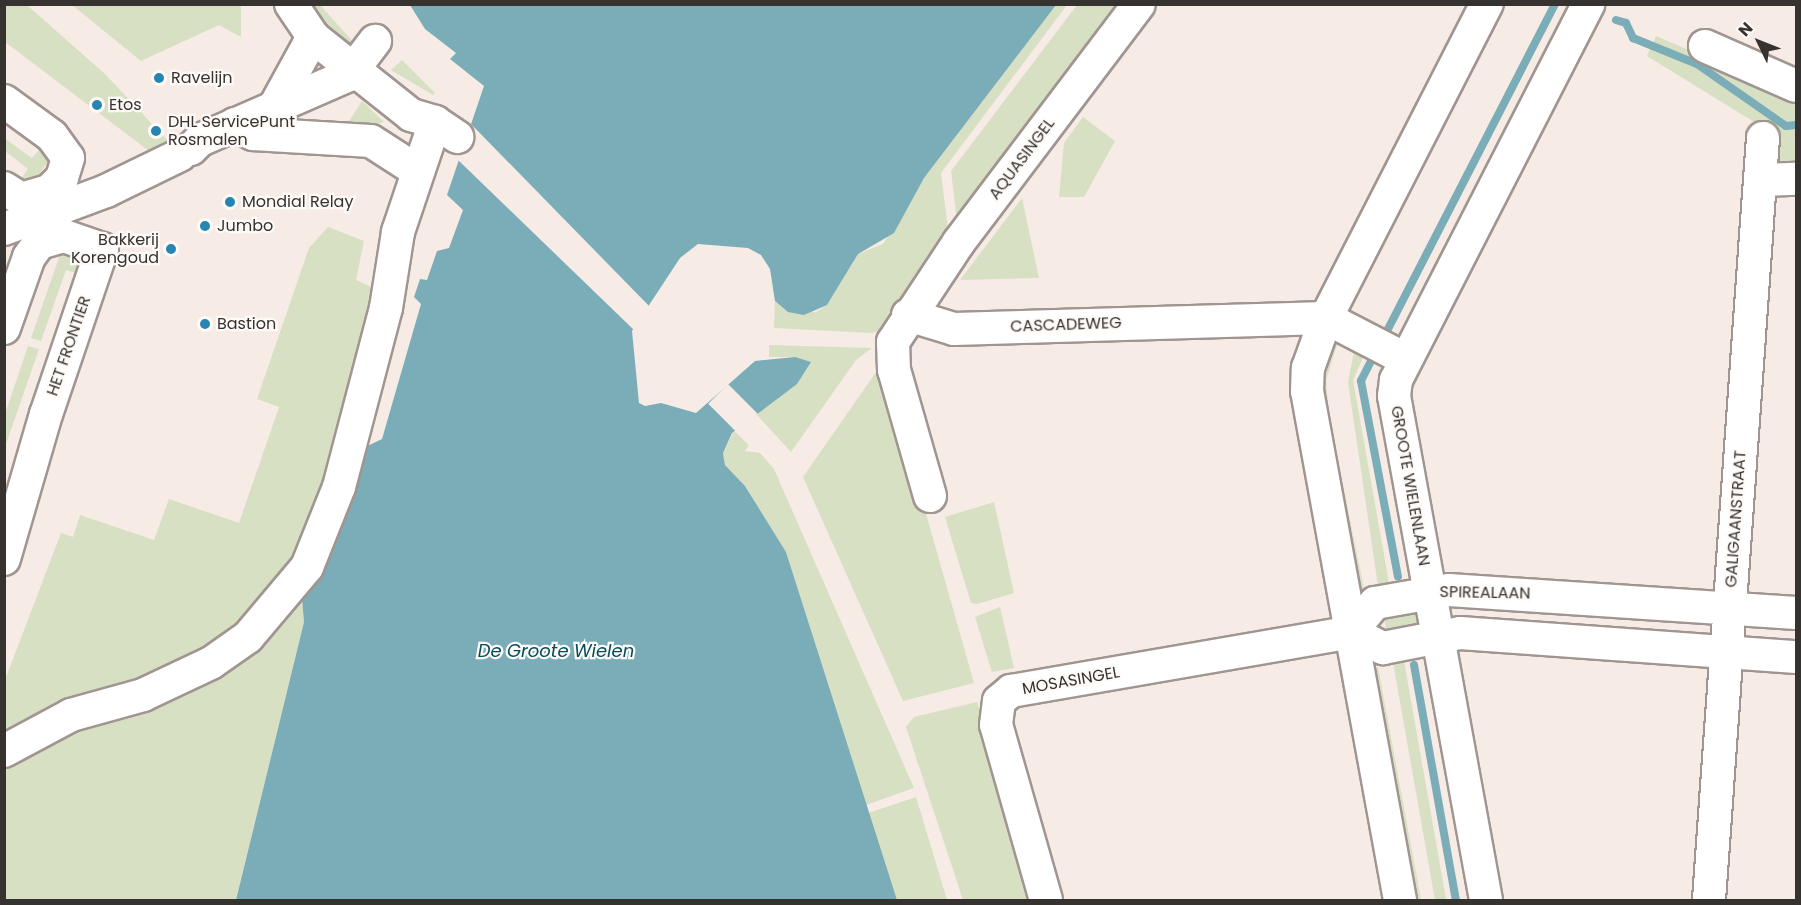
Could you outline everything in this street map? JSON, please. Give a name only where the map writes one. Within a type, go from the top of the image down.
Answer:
[{"type":"street","points":[[291,4],[313,37],[354,70],[434,125]]},
{"type":"street","name":"AQUASINGEL","points":[[908,315],[1139,4]]},
{"type":"street","points":[[1400,900],[1307,391],[1312,348],[1487,4]]},
{"type":"street","name":"GROOTE WIELENLAAN","points":[[1486,900],[1394,396],[1405,358],[1588,4]]},
{"type":"street","points":[[275,106],[313,37]]},
{"type":"street","points":[[4,229],[56,212],[186,152],[200,140],[354,70],[375,41]]},
{"type":"street","points":[[1705,46],[1797,86]]},
{"type":"street","points":[[4,101],[64,150],[67,167],[56,212],[44,240],[32,252],[4,328]]},
{"type":"street","points":[[235,124],[253,134],[371,141],[434,125]]},
{"type":"street","points":[[4,751],[71,716],[143,695],[212,663],[271,614],[307,567],[339,488],[416,170],[434,125]]},
{"type":"street","name":"GALIGAANSTRAAT","points":[[1708,900],[1763,180],[1763,138]]},
{"type":"street","points":[[371,141],[416,170]]},
{"type":"street","points":[[1763,180],[1797,179]]},
{"type":"street","points":[[4,188],[21,198],[56,212]]},
{"type":"street","name":"HET FRONTIER","points":[[4,559],[15,479],[102,249],[56,212]]},
{"type":"street","points":[[908,315],[893,342],[894,370],[930,495]]},
{"type":"street","name":"CASCADEWEG","points":[[908,315],[954,329],[1326,318],[1405,358]]},
{"type":"street","name":"SPIREALAAN","points":[[1351,632],[1375,603],[1430,593],[1527,593],[1797,613]]},
{"type":"street","points":[[1351,632],[1383,648],[1460,633],[1797,657]]},
{"type":"street","name":"MOSASINGEL","points":[[1046,900],[996,725],[999,701],[1011,691],[1351,632]]},
{"type":"green space","points":[[4,5],[27,5],[105,74],[167,140],[149,151],[5,42]]},
{"type":"green space","points":[[72,5],[241,5],[241,37],[219,25],[141,61]]},
{"type":"green space","points":[[310,5],[320,5],[357,46],[327,31]]},
{"type":"green space","points":[[1056,5],[1067,5],[941,173],[949,238],[887,328],[872,333],[774,328],[775,301],[788,312],[816,312],[827,305],[858,254],[883,244],[924,178]]},
{"type":"green space","points":[[1077,5],[1127,5],[958,229],[951,171]]},
{"type":"green space","points":[[1656,36],[1796,96],[1796,122],[1786,124],[1698,63],[1653,43]]},
{"type":"green space","points":[[1651,46],[1696,66],[1785,128],[1796,129],[1796,164],[1772,165],[1759,125],[1647,56]]},
{"type":"green space","points":[[402,60],[435,93],[433,95],[391,70]]},
{"type":"green space","points":[[362,101],[384,122],[340,135]]},
{"type":"green space","points":[[1083,117],[1115,141],[1084,197],[1059,197],[1064,143]]},
{"type":"green space","points":[[4,138],[32,158],[42,147],[52,155],[31,187],[20,180],[28,169],[5,151]]},
{"type":"green space","points":[[1022,198],[1039,278],[960,280]]},
{"type":"green space","points":[[328,227],[364,241],[356,280],[378,290],[374,322],[302,557],[219,649],[5,742],[5,680],[61,533],[73,537],[80,515],[154,540],[169,499],[239,523],[279,407],[257,399],[309,248]]},
{"type":"green space","points":[[62,249],[83,258],[82,275],[66,270],[41,341],[31,338]]},
{"type":"green space","points":[[1328,338],[1339,339],[1326,380],[1329,416],[1364,589],[1352,592],[1317,362]]},
{"type":"green space","points":[[769,345],[872,348],[856,360],[791,452],[755,413],[795,357],[769,357]]},
{"type":"green space","points":[[28,346],[39,349],[5,447],[5,414]]},
{"type":"green space","points":[[1355,346],[1365,353],[1353,380],[1389,583],[1378,586],[1348,382]]},
{"type":"green space","points":[[883,362],[974,683],[903,701],[803,477]]},
{"type":"green space","points":[[734,431],[749,445],[745,451],[760,453],[774,469],[914,788],[866,805],[786,552],[745,486],[725,465],[723,453]]},
{"type":"green space","points":[[994,502],[1014,593],[977,604],[971,603],[945,517]]},
{"type":"green space","points":[[302,599],[304,622],[236,900],[5,900],[5,764],[288,613]]},
{"type":"green space","points":[[1000,607],[1014,668],[992,672],[975,617]]},
{"type":"green space","points":[[1414,609],[1421,617],[1419,628],[1388,640],[1383,610]]},
{"type":"green space","points":[[1404,661],[1446,900],[1435,900],[1393,663]]},
{"type":"green space","points":[[1378,667],[1421,900],[1408,900],[1373,668]]},
{"type":"green space","points":[[977,702],[1036,900],[963,900],[906,727],[914,717]]},
{"type":"green space","points":[[916,797],[947,900],[897,900],[868,813]]},
{"type":"water","name":"De Groote Wielen","points":[[410,5],[1056,5],[924,178],[894,233],[858,254],[827,305],[804,315],[788,312],[775,301],[770,269],[761,255],[748,248],[698,244],[680,258],[632,331],[639,403],[645,406],[661,403],[696,413],[755,361],[795,357],[811,362],[797,384],[732,433],[723,453],[725,465],[745,486],[786,552],[897,900],[236,900],[304,622],[302,599],[361,449],[382,439],[421,304],[414,297],[420,279],[427,280],[437,251],[449,248],[463,210],[447,195],[484,86],[450,59],[456,53],[425,29]]},
{"type":"pier","points":[[469,122],[652,309],[635,331],[457,159]]},
{"type":"pier","points":[[728,384],[758,414],[738,433],[708,404]]},
{"type":"waterway","points":[[1388,329],[1555,4]]},
{"type":"waterway","points":[[1616,20],[1626,23],[1633,38],[1697,64],[1786,126],[1796,125]]},
{"type":"waterway","points":[[1370,363],[1361,381],[1398,577]]},
{"type":"waterway","points":[[1414,665],[1456,900]]},
{"type":"place","name":"Ravelijn","points":[[159,78]]},
{"type":"place","name":"Etos","points":[[97,105]]},
{"type":"place","name":"DHL ServicePunt Rosmalen","points":[[156,131]]},
{"type":"place","name":"Mondial Relay","points":[[230,202]]},
{"type":"place","name":"Jumbo","points":[[205,226]]},
{"type":"place","name":"Bakkerij Korengoud","points":[[171,249]]},
{"type":"place","name":"Bastion","points":[[205,324]]}]
